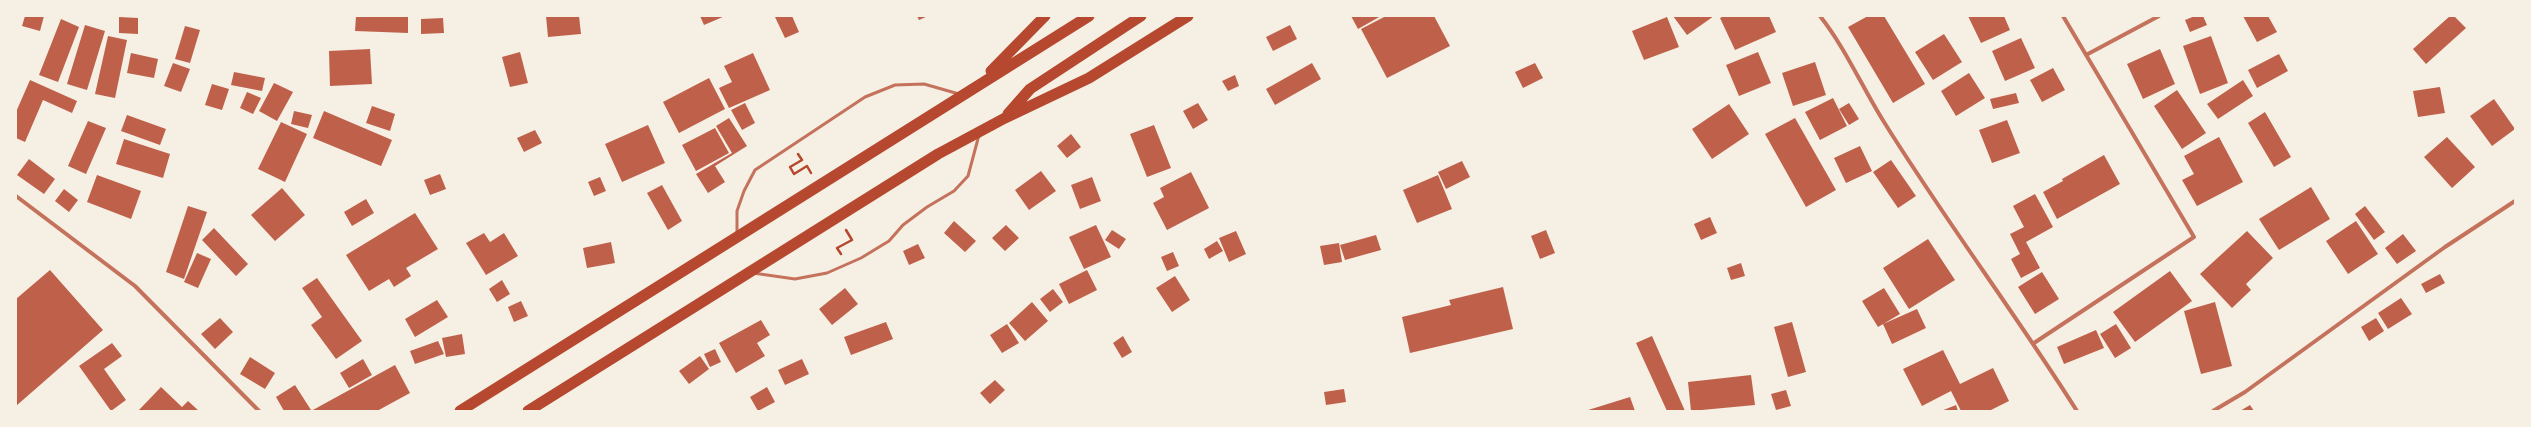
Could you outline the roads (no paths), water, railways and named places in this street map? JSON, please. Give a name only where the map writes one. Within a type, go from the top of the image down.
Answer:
[{"type":"highway","points":[[980,83],[1045,16]]},
{"type":"highway","points":[[460,411],[980,83],[1089,16]]},
{"type":"highway","points":[[1005,118],[1030,89],[1141,16]]},
{"type":"highway","points":[[528,411],[938,154],[1005,118],[1089,78],[1188,16]]},
{"type":"street","points":[[1820,16],[1835,36],[1884,122],[2034,342],[2077,411]]},
{"type":"street","points":[[2034,342],[2194,237],[2063,16]]},
{"type":"street","points":[[2086,56],[2159,16]]},
{"type":"street","points":[[16,196],[135,286],[259,411]]},
{"type":"street","points":[[2213,411],[2244,392],[2445,247],[2515,201]]},
{"type":"lane","points":[[737,236],[738,211],[744,191],[755,170],[865,97],[895,85],[924,84],[961,95]]},
{"type":"lane","points":[[748,272],[795,280],[827,273],[861,258],[889,241],[903,225],[927,207],[954,191],[968,176],[980,131]]}]
